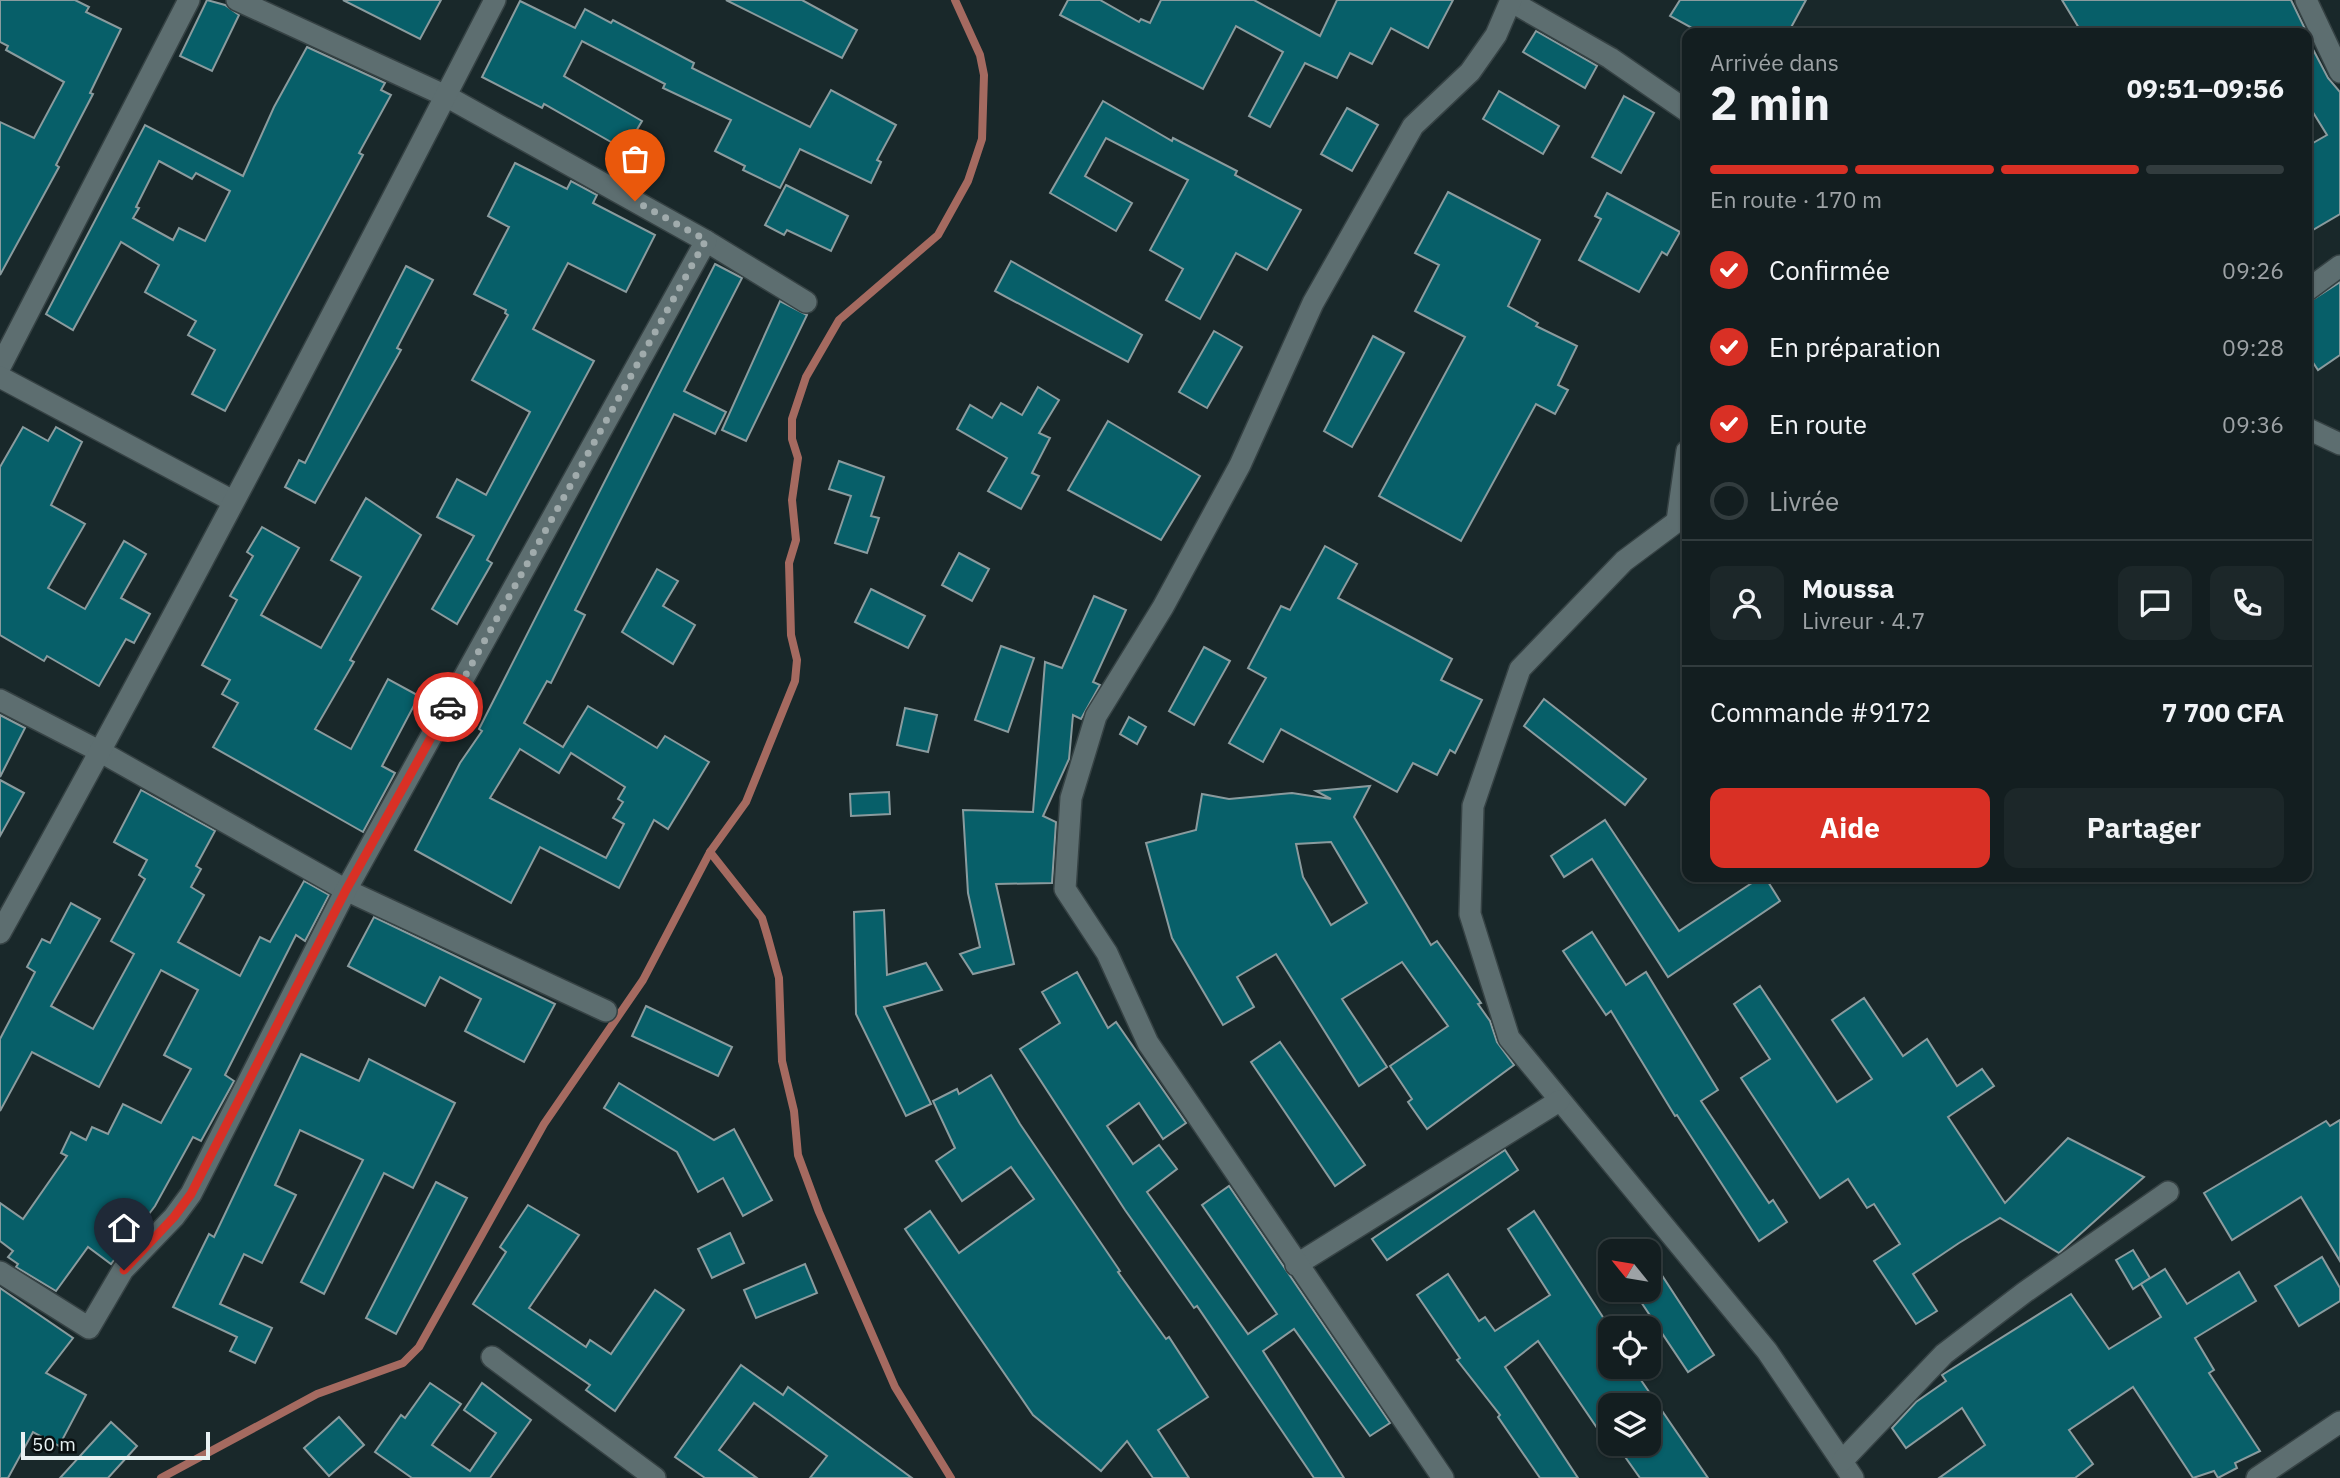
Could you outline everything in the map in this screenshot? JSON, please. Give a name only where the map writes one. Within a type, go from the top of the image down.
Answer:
[{"type":"street","points":[[0,367],[189,0]]},
{"type":"street","points":[[237,0],[446,96],[706,240],[806,302]]},
{"type":"street","points":[[0,933],[101,752],[346,292],[495,0]]},
{"type":"street","points":[[2306,0],[2340,72]]},
{"type":"street","points":[[1443,1478],[1296,1265],[1148,1042],[1107,953],[1065,889],[1071,798],[1096,716],[1163,607],[1240,465],[1313,303],[1413,126],[1470,72],[1496,35],[1511,1],[1610,58],[1682,108]]},
{"type":"street","points":[[0,1272],[89,1328],[124,1270],[174,1217],[191,1194],[346,890],[706,240]]},
{"type":"street","points":[[2312,287],[2340,266]]},
{"type":"street","points":[[0,377],[233,501]]},
{"type":"street","points":[[2312,431],[2340,444]]},
{"type":"street","points":[[1682,518],[1624,561],[1520,669],[1473,806],[1470,914],[1509,1038],[1767,1351],[1848,1469],[1944,1354],[2025,1292],[2168,1192]]},
{"type":"street","points":[[0,700],[101,752],[346,890],[606,1011]]},
{"type":"street","points":[[1296,1265],[1559,1101]]},
{"type":"street","points":[[492,1357],[654,1478]]},
{"type":"street","points":[[2257,1478],[2340,1422]]},
{"type":"building","points":[[0,0],[75,0],[89,7],[86,12],[121,29],[90,93],[93,94],[56,165],[59,167],[0,275],[0,122],[34,138],[64,82],[6,50],[8,46],[0,42]]},
{"type":"building","points":[[207,0],[225,5],[239,15],[212,71],[180,56]]},
{"type":"building","points":[[343,0],[441,0],[420,39]]},
{"type":"building","points":[[726,0],[802,0],[857,30],[842,58]]},
{"type":"building","points":[[1068,0],[1100,0],[1139,22],[1141,19],[1150,23],[1161,0],[1254,0],[1320,36],[1337,0],[1453,0],[1428,48],[1391,28],[1372,64],[1350,53],[1337,78],[1305,63],[1270,127],[1249,116],[1283,52],[1236,26],[1203,89],[1060,15]]},
{"type":"building","points":[[1680,0],[1806,0],[1791,28],[1692,28],[1670,16]]},
{"type":"building","points":[[2062,0],[2291,0],[2305,28],[2079,28]]},
{"type":"building","points":[[520,1],[575,28],[585,9],[611,23],[613,20],[694,63],[692,68],[810,127],[831,90],[896,125],[877,160],[881,162],[871,183],[800,149],[780,188],[743,170],[745,166],[715,151],[731,120],[663,88],[665,84],[582,41],[564,76],[642,121],[625,150],[544,104],[542,108],[482,77]]},
{"type":"building","points":[[1536,31],[1597,66],[1585,88],[1523,52]]},
{"type":"building","points":[[307,47],[385,83],[381,90],[391,95],[359,153],[363,155],[225,411],[192,394],[215,350],[188,335],[196,321],[145,292],[159,265],[121,242],[73,330],[46,314],[145,125],[243,176],[274,107]],"holes":[[[159,161],[192,179],[196,173],[230,191],[205,241],[179,228],[173,240],[133,218]]]},
{"type":"building","points":[[2312,47],[2328,78],[2340,92],[2340,214],[2312,230],[2312,144],[2327,135],[2312,111]]},
{"type":"building","points":[[1499,91],[1559,126],[1543,154],[1483,119]]},
{"type":"building","points":[[1624,96],[1654,113],[1621,173],[1592,157]]},
{"type":"building","points":[[1103,101],[1172,141],[1173,138],[1237,171],[1235,175],[1301,210],[1267,270],[1236,253],[1200,319],[1166,300],[1183,269],[1150,250],[1188,180],[1106,138],[1085,176],[1132,203],[1116,231],[1050,193]]},
{"type":"building","points":[[1347,108],[1378,125],[1352,171],[1321,154]]},
{"type":"building","points":[[515,163],[567,189],[571,181],[597,195],[593,203],[655,235],[626,292],[568,263],[533,329],[594,361],[487,560],[492,563],[457,624],[432,609],[474,536],[437,517],[457,479],[486,495],[530,412],[472,380],[508,315],[506,310],[474,294],[509,227],[488,216]]},
{"type":"building","points":[[786,185],[848,216],[831,251],[787,230],[784,235],[765,225]]},
{"type":"building","points":[[1448,192],[1540,240],[1508,306],[1538,323],[1536,326],[1577,346],[1558,385],[1568,390],[1555,414],[1536,404],[1461,541],[1379,496],[1465,337],[1415,311],[1439,265],[1415,253]]},
{"type":"building","points":[[1607,193],[1680,232],[1667,255],[1662,252],[1639,292],[1579,260],[1601,219],[1595,216]]},
{"type":"building","points":[[1011,261],[1142,335],[1128,362],[995,291]]},
{"type":"building","points":[[715,264],[742,278],[684,391],[726,412],[715,434],[674,414],[575,610],[585,615],[551,683],[547,681],[524,723],[563,747],[588,706],[657,748],[665,736],[709,762],[668,829],[654,820],[619,888],[540,847],[511,903],[415,850],[460,763],[482,731],[479,729]],"holes":[[[520,749],[559,773],[571,753],[625,787],[618,799],[623,802],[613,818],[624,824],[606,858],[490,798]]]},
{"type":"building","points":[[406,266],[433,280],[397,348],[401,350],[315,503],[285,487],[299,460],[305,463]]},
{"type":"building","points":[[2340,282],[2340,355],[2318,370],[2312,361],[2312,300]]},
{"type":"building","points":[[780,301],[807,315],[746,441],[722,430]]},
{"type":"building","points":[[1214,331],[1242,347],[1207,408],[1179,392]]},
{"type":"building","points":[[1373,336],[1404,353],[1352,447],[1324,431]]},
{"type":"building","points":[[1038,387],[1059,400],[1039,433],[1050,438],[1032,473],[1039,476],[1021,509],[988,491],[1007,458],[957,429],[970,405],[992,418],[1001,403],[1022,415]]},
{"type":"building","points":[[1108,421],[1200,476],[1161,540],[1068,490]]},
{"type":"building","points":[[23,427],[48,441],[56,427],[82,442],[51,505],[85,524],[48,588],[85,609],[124,541],[146,554],[121,598],[150,614],[134,643],[126,639],[99,686],[47,656],[44,661],[0,635],[0,467]]},
{"type":"building","points":[[839,461],[884,477],[871,516],[879,518],[867,553],[835,543],[851,496],[829,489]]},
{"type":"building","points":[[366,498],[421,535],[350,660],[354,662],[315,729],[351,749],[388,679],[419,696],[382,766],[395,773],[363,832],[213,747],[238,703],[222,694],[230,680],[202,665],[237,600],[230,596],[253,556],[247,552],[262,527],[299,548],[261,615],[321,648],[361,577],[331,560]]},
{"type":"building","points":[[1325,546],[1357,564],[1338,598],[1452,659],[1441,680],[1482,700],[1455,753],[1450,750],[1437,775],[1413,763],[1397,792],[1281,729],[1263,762],[1229,743],[1266,678],[1248,668],[1281,606],[1290,610]]},
{"type":"building","points":[[959,553],[989,569],[972,601],[942,585]]},
{"type":"building","points":[[657,569],[678,581],[663,606],[695,625],[673,664],[622,632]]},
{"type":"building","points":[[871,589],[925,616],[908,648],[855,622]]},
{"type":"building","points":[[1094,596],[1126,610],[1093,682],[1100,685],[1081,719],[1073,715],[1069,759],[1043,816],[1056,822],[1052,883],[996,884],[1014,964],[973,974],[960,954],[980,947],[968,893],[963,810],[1033,812],[1045,662],[1062,668]]},
{"type":"building","points":[[1001,646],[1034,658],[1008,732],[975,720]]},
{"type":"building","points":[[1204,647],[1230,661],[1194,725],[1169,711]]},
{"type":"building","points":[[1544,699],[1646,779],[1625,805],[1524,726]]},
{"type":"building","points":[[905,708],[937,715],[928,752],[897,745]]},
{"type":"building","points":[[0,715],[25,728],[0,777]]},
{"type":"building","points":[[1129,717],[1146,727],[1137,744],[1120,734]]},
{"type":"building","points":[[0,780],[24,793],[0,836]]},
{"type":"building","points":[[1370,786],[1354,817],[1431,945],[1437,941],[1481,1003],[1478,1004],[1490,1021],[1497,1042],[1514,1065],[1427,1129],[1408,1102],[1412,1099],[1390,1066],[1448,1026],[1402,962],[1342,999],[1387,1067],[1359,1086],[1276,954],[1237,977],[1254,1007],[1223,1025],[1172,938],[1146,843],[1196,830],[1202,794],[1229,799],[1292,793],[1331,799],[1316,791]],"holes":[[[1331,842],[1367,903],[1331,925],[1303,877],[1296,844]]]},
{"type":"building","points":[[141,790],[215,831],[196,866],[201,869],[191,887],[204,895],[178,942],[240,976],[260,937],[270,942],[304,881],[329,895],[305,941],[296,935],[225,1075],[234,1081],[201,1141],[193,1137],[155,1206],[111,1264],[88,1247],[56,1291],[16,1267],[18,1264],[8,1257],[13,1251],[0,1241],[0,1203],[23,1219],[67,1156],[61,1153],[71,1132],[86,1140],[92,1127],[108,1134],[123,1104],[161,1123],[191,1069],[164,1055],[198,990],[161,970],[99,1087],[32,1052],[0,1111],[0,1039],[35,972],[27,967],[42,939],[50,943],[71,903],[100,919],[51,1006],[93,1029],[134,954],[111,941],[145,879],[139,875],[147,860],[114,842]]},
{"type":"building","points":[[889,792],[890,814],[851,816],[850,794]]},
{"type":"building","points":[[1605,820],[1679,931],[1753,882],[1768,882],[1780,901],[1668,977],[1592,859],[1564,877],[1551,856]]},
{"type":"building","points":[[884,910],[887,975],[926,963],[942,990],[884,1007],[931,1104],[906,1116],[856,1014],[854,912]]},
{"type":"building","points":[[374,917],[555,1004],[524,1062],[465,1031],[481,999],[440,977],[425,1006],[348,966]]},
{"type":"building","points":[[1592,932],[1626,985],[1646,972],[1718,1090],[1701,1101],[1769,1203],[1773,1200],[1787,1222],[1759,1241],[1677,1115],[1675,1116],[1611,1011],[1606,1015],[1563,951]]},
{"type":"building","points":[[1077,972],[1108,1028],[1116,1022],[1186,1123],[1163,1139],[1139,1103],[1107,1126],[1133,1164],[1159,1145],[1177,1169],[1147,1192],[1248,1334],[1277,1314],[1202,1205],[1229,1186],[1390,1423],[1370,1436],[1294,1329],[1263,1351],[1344,1478],[1314,1478],[1197,1306],[1194,1308],[1125,1210],[1020,1049],[1060,1023],[1042,992]]},
{"type":"building","points":[[1760,986],[1837,1102],[1872,1079],[1832,1020],[1864,998],[1903,1056],[1927,1039],[1957,1086],[1982,1069],[1994,1086],[1948,1117],[2005,1203],[2068,1138],[2144,1177],[2059,1253],[2000,1218],[1959,1243],[1913,1274],[1937,1311],[1916,1324],[1874,1261],[1900,1244],[1874,1204],[1867,1208],[1848,1179],[1820,1198],[1741,1078],[1770,1059],[1734,1004]]},
{"type":"building","points":[[646,1006],[732,1047],[718,1076],[632,1036]]},
{"type":"building","points":[[1280,1042],[1365,1165],[1335,1186],[1251,1062]]},
{"type":"building","points":[[301,1054],[359,1081],[369,1059],[455,1103],[413,1188],[384,1173],[324,1294],[301,1282],[363,1160],[300,1130],[275,1185],[296,1195],[262,1263],[244,1254],[220,1304],[272,1328],[255,1363],[230,1351],[237,1337],[173,1307],[209,1234],[214,1237]]},
{"type":"building","points":[[991,1075],[1020,1124],[1120,1271],[1118,1272],[1166,1339],[1169,1337],[1208,1397],[1158,1430],[1189,1478],[1153,1478],[1127,1441],[1101,1471],[1033,1415],[905,1229],[930,1211],[959,1253],[1034,1199],[1011,1167],[962,1201],[936,1161],[955,1148],[933,1101],[957,1089],[959,1094]]},
{"type":"building","points":[[619,1083],[714,1140],[734,1129],[772,1200],[743,1216],[723,1178],[698,1192],[677,1152],[604,1108]]},
{"type":"building","points":[[2340,1120],[2340,1261],[2301,1197],[2232,1240],[2204,1193],[2326,1121],[2330,1126]]},
{"type":"building","points":[[1505,1150],[1518,1170],[1387,1260],[1372,1239]]},
{"type":"building","points":[[436,1182],[467,1198],[396,1334],[366,1318]]},
{"type":"building","points":[[528,1205],[579,1235],[529,1308],[586,1347],[590,1340],[611,1354],[655,1290],[684,1310],[615,1411],[586,1390],[590,1385],[473,1304],[506,1252],[500,1247]]},
{"type":"building","points":[[1534,1211],[1602,1316],[1598,1316],[1598,1379],[1640,1379],[1650,1393],[1598,1393],[1598,1429],[1538,1341],[1505,1367],[1578,1478],[1540,1478],[1498,1417],[1500,1415],[1457,1360],[1460,1358],[1417,1295],[1448,1274],[1479,1321],[1485,1317],[1495,1331],[1550,1295],[1508,1229]]},
{"type":"building","points":[[730,1233],[744,1263],[712,1278],[698,1249]]},
{"type":"building","points":[[2133,1250],[2150,1278],[2133,1289],[2116,1260]]},
{"type":"building","points":[[2322,1257],[2340,1288],[2340,1301],[2299,1326],[2275,1286]]},
{"type":"building","points":[[805,1264],[817,1293],[756,1318],[744,1290]]},
{"type":"building","points":[[2165,1269],[2187,1304],[2239,1272],[2256,1301],[2195,1338],[2214,1370],[2209,1373],[2260,1451],[2235,1463],[2237,1468],[2218,1478],[2214,1471],[2193,1478],[2133,1387],[2069,1430],[2093,1464],[2075,1478],[1939,1478],[1985,1445],[1962,1408],[1906,1448],[1892,1428],[1916,1402],[1946,1381],[1942,1375],[2071,1294],[2109,1349],[2161,1317],[2141,1284]]},
{"type":"building","points":[[1661,1274],[1714,1355],[1688,1372],[1661,1332],[1661,1316],[1650,1316],[1641,1302],[1661,1302]]},
{"type":"building","points":[[0,1288],[73,1338],[46,1373],[86,1395],[59,1446],[33,1432],[8,1478],[0,1478]]},
{"type":"building","points":[[741,1365],[783,1395],[788,1387],[912,1478],[810,1478],[827,1456],[754,1403],[719,1450],[757,1478],[705,1478],[675,1457]]},
{"type":"building","points":[[430,1383],[461,1404],[432,1445],[470,1471],[496,1433],[464,1410],[482,1383],[531,1420],[490,1478],[412,1478],[375,1452],[401,1415],[405,1418]]},
{"type":"building","points":[[1661,1409],[1708,1478],[1640,1478],[1624,1456],[1661,1456]]},
{"type":"building","points":[[339,1417],[364,1445],[329,1476],[304,1448]]},
{"type":"building","points":[[111,1422],[137,1446],[108,1478],[60,1478]]},
{"type":"waterway","points":[[951,1478],[895,1387],[819,1212],[798,1155],[794,1111],[782,1061],[779,978],[762,918],[710,852],[746,802],[795,681],[797,660],[791,635],[789,563],[796,540],[792,500],[798,458],[792,439],[792,419],[806,377],[839,320],[938,235],[968,181],[982,139],[984,75],[980,55],[955,0]]},
{"type":"waterway","points":[[161,1478],[317,1394],[403,1363],[419,1347],[544,1124],[643,980],[710,852]]},
{"type":"way so far","points":[[448,707],[706,240],[635,201]]},
{"type":"route","points":[[124,1270],[148,1247],[191,1194],[346,890],[448,707]]}]
